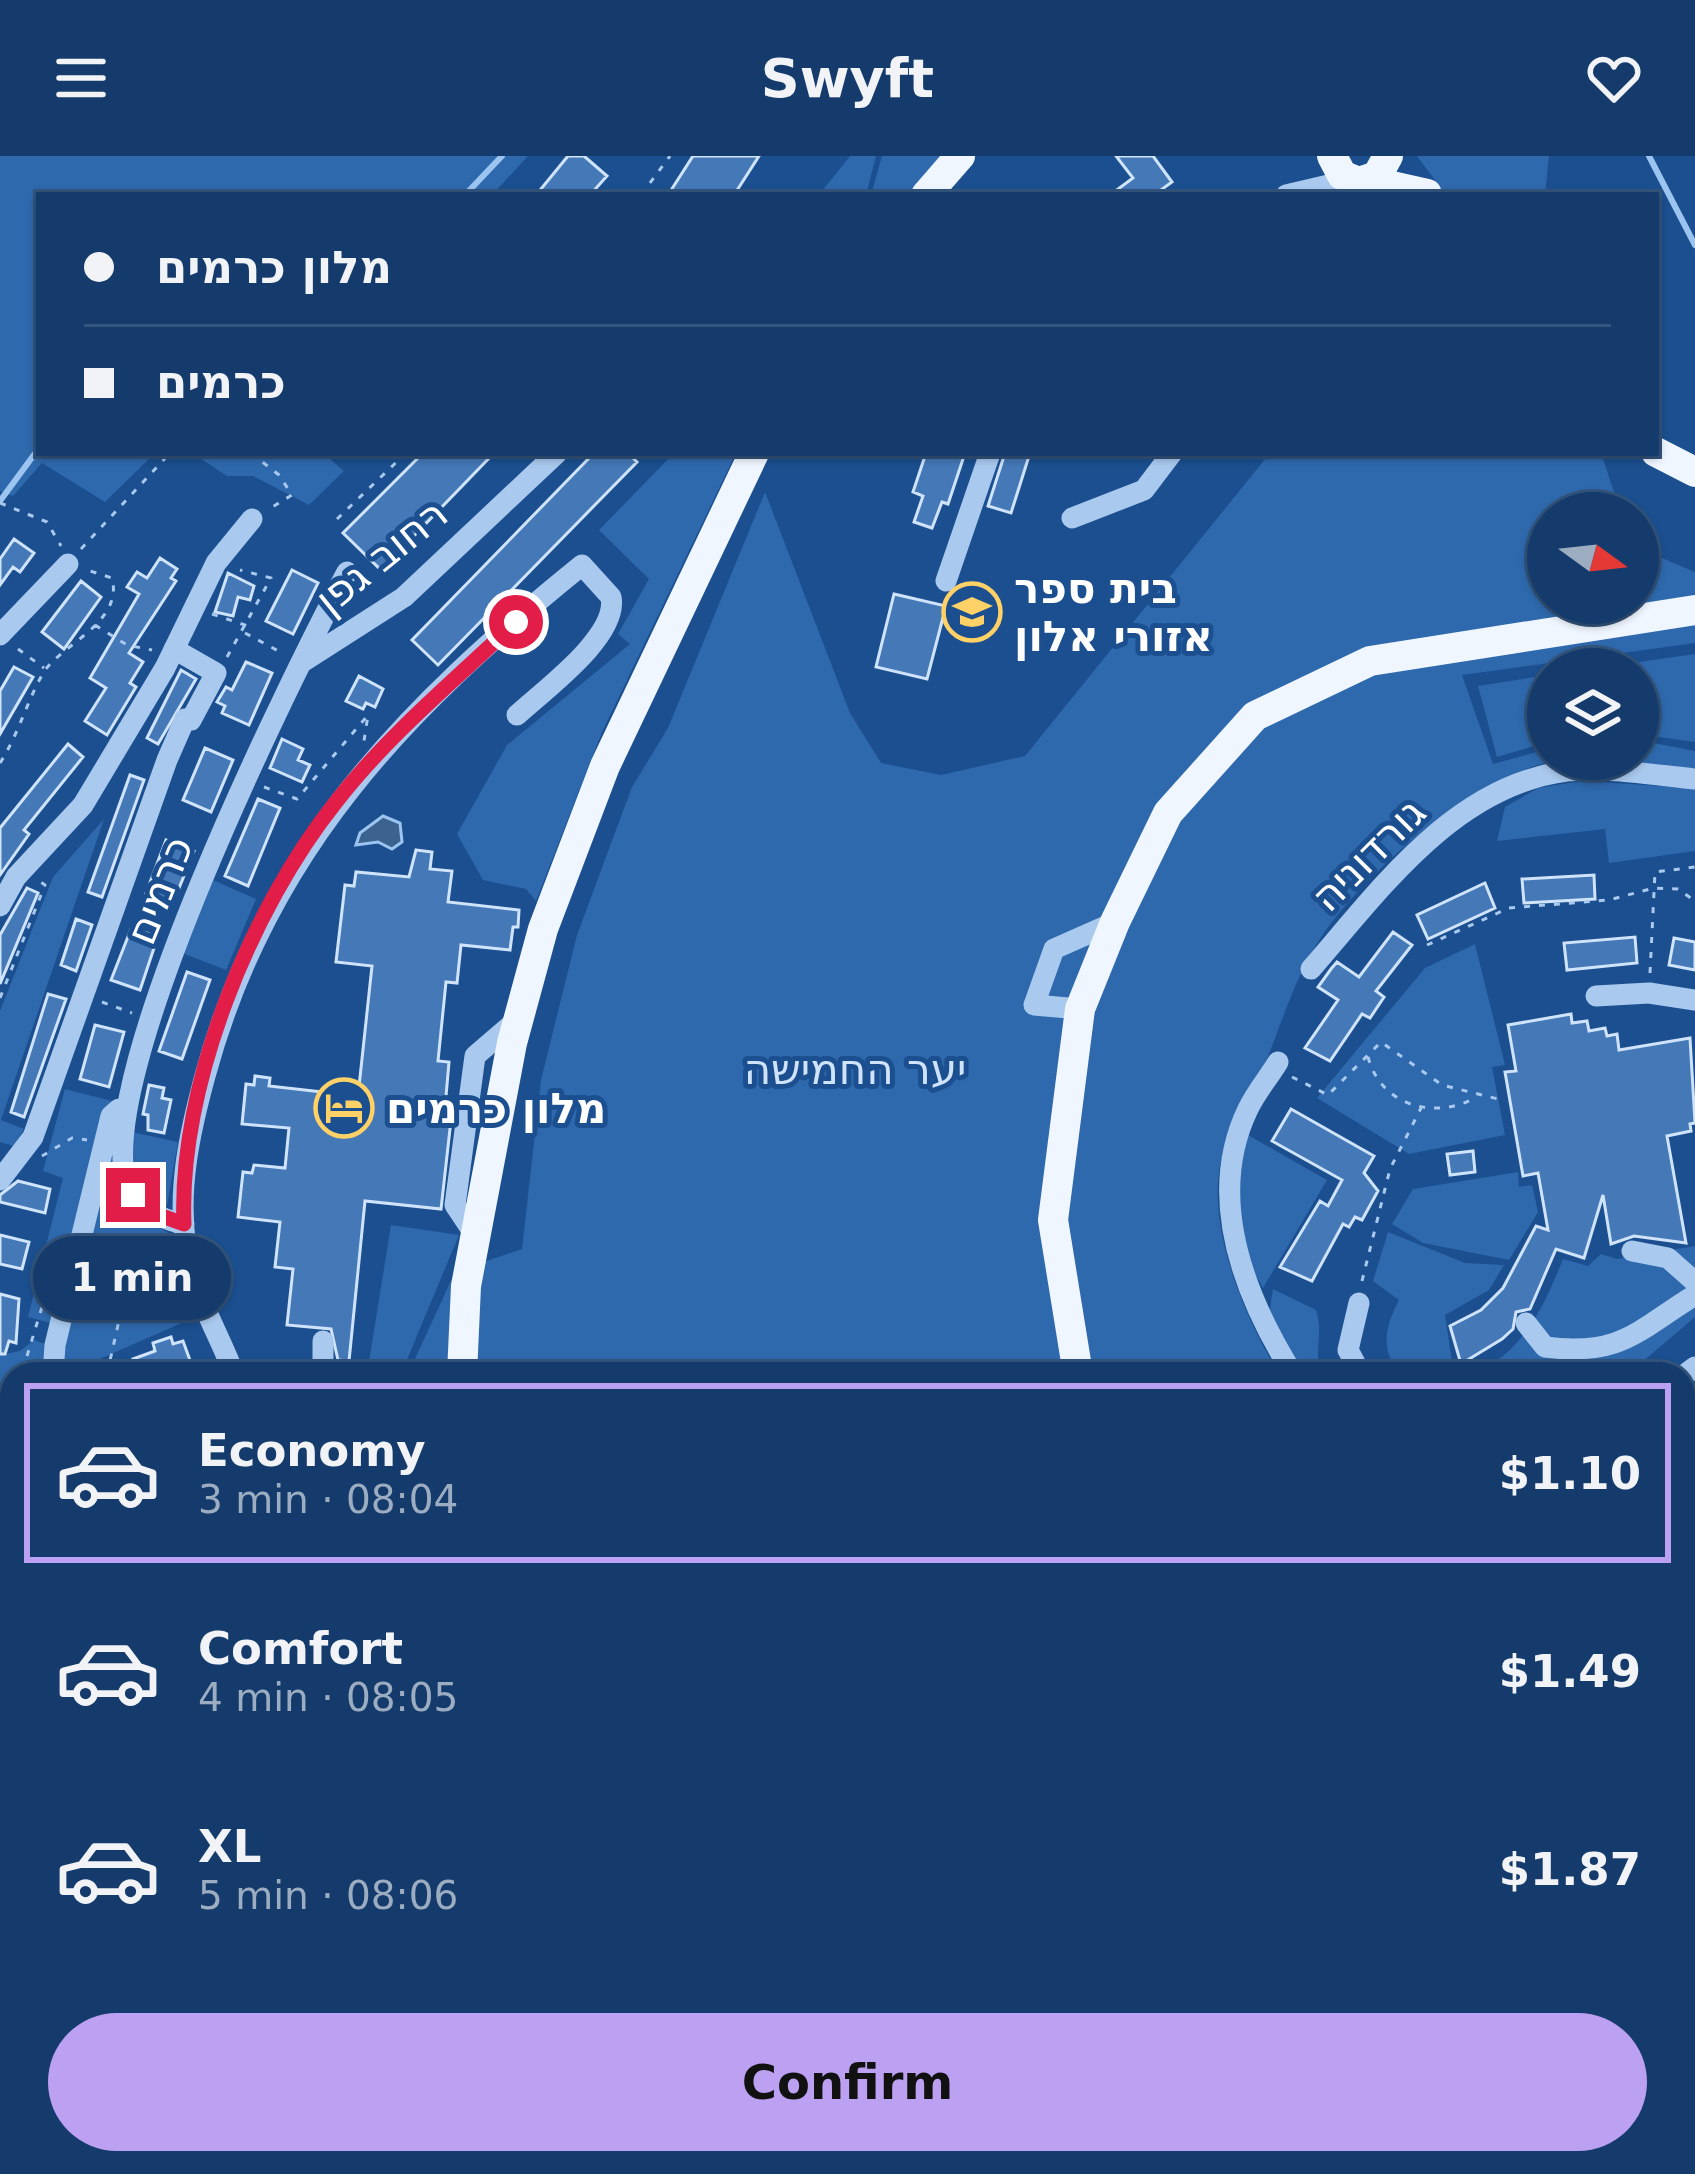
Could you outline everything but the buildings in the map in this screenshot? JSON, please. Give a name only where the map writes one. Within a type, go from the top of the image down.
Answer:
[{"type":"main road","points":[[929,192],[960,156]]},
{"type":"main road","points":[[1365,166],[1423,192]]},
{"type":"main road","points":[[1659,454],[1695,472]]},
{"type":"main road","points":[[460,1362],[475,1235],[518,1018],[543,929],[605,766],[671,618],[752,456]]},
{"type":"main road","points":[[1076,1362],[1052,1220],[1080,1010],[1114,922],[1168,813],[1256,716],[1370,661],[1695,610]]},
{"type":"street","points":[[1294,192],[1365,166]]},
{"type":"street","name":"רחוב גפן","points":[[301,663],[404,597],[554,456]]},
{"type":"street","points":[[946,581],[989,456]]},
{"type":"street","points":[[1072,518],[1144,490],[1170,456]]},
{"type":"street","points":[[0,906],[24,868],[83,806],[172,653],[216,563],[252,519]]},
{"type":"street","points":[[2,627],[68,563]]},
{"type":"street","points":[[229,1362],[195,1285],[184,1227],[185,1171],[197,1106],[238,976],[299,854],[375,757],[582,565],[611,597],[611,617],[593,644],[517,715]]},
{"type":"street","name":"כרמים","points":[[184,1227],[148,1211],[129,1187],[123,1146],[126,1110],[151,1020],[246,780],[347,572]]},
{"type":"street","points":[[0,1180],[33,1137],[166,760],[184,719],[190,720],[217,673],[172,653]]},
{"type":"street","name":"גורדוניה","points":[[1311,969],[1418,848],[1509,790],[1573,771],[1695,779]]},
{"type":"street","points":[[1080,1010],[1034,1005],[1054,949],[1114,922]]},
{"type":"street","points":[[1596,996],[1649,993],[1695,1000]]},
{"type":"street","points":[[1276,1065],[1248,1109],[1229,1188],[1232,1228],[1248,1288],[1286,1362]]},
{"type":"street","points":[[54,1362],[113,1112],[126,1110]]},
{"type":"street","points":[[1632,1251],[1668,1258],[1695,1282]]},
{"type":"street","points":[[1526,1322],[1545,1347],[1594,1348],[1631,1338],[1670,1317],[1695,1295]]},
{"type":"street","points":[[1354,1362],[1348,1350],[1359,1303]]},
{"type":"street","points":[[323,1341],[323,1362]]},
{"type":"path","points":[[642,192],[670,156]]},
{"type":"path","points":[[68,563],[167,456]]},
{"type":"path","points":[[252,519],[292,495],[270,466],[255,456]]},
{"type":"path","points":[[338,519],[403,456]]},
{"type":"path","points":[[0,503],[47,522],[68,563],[112,578],[115,585],[109,607],[75,649],[46,669],[24,723],[0,762]]},
{"type":"path","points":[[216,563],[271,578],[248,626],[217,673]]},
{"type":"path","points":[[193,608],[248,626]]},
{"type":"path","points":[[94,625],[127,644],[172,653]]},
{"type":"path","points":[[2,627],[46,669]]},
{"type":"path","points":[[243,632],[301,663]]},
{"type":"path","points":[[246,780],[297,799],[368,715],[364,742],[375,757]]},
{"type":"path","points":[[1649,993],[1655,872],[1695,867]]},
{"type":"path","points":[[0,998],[45,885],[24,868]]},
{"type":"path","points":[[1427,945],[1509,908],[1609,900],[1654,888],[1678,889],[1695,901]]},
{"type":"path","points":[[0,967],[10,971]]},
{"type":"path","points":[[90,972],[101,1002],[151,1020]]},
{"type":"path","points":[[1276,1065],[1328,1095],[1381,1042],[1395,1047],[1442,1085],[1502,1100]]},
{"type":"path","points":[[1368,1055],[1382,1085],[1421,1108],[1454,1110],[1478,1096]]},
{"type":"path","points":[[1359,1303],[1390,1169],[1421,1108]]},
{"type":"path","points":[[19,1151],[45,1156],[72,1138],[106,1143]]},
{"type":"path","points":[[110,1362],[135,1250],[146,1236],[184,1227]]},
{"type":"green space","points":[[0,156],[528,156],[495,192],[36,192],[36,456],[152,456],[105,502],[42,463],[13,496],[0,491]]},
{"type":"green space","points":[[850,156],[876,156],[867,192],[821,192]]},
{"type":"green space","points":[[882,156],[943,156],[910,192],[872,192]]},
{"type":"green space","points":[[1417,156],[1549,156],[1545,192],[1444,192]]},
{"type":"green space","points":[[197,456],[326,456],[344,471],[309,505],[253,476],[227,476]]},
{"type":"green space","points":[[671,456],[735,456],[602,732],[536,901],[526,889],[483,880],[457,834],[507,745],[630,644],[618,634],[649,579],[599,530]]},
{"type":"green space","name":"יער החמישה","points":[[1268,456],[1602,456],[1614,492],[1527,492],[1527,624],[1659,624],[1659,557],[1695,572],[1695,643],[1659,648],[1527,648],[1527,666],[1462,675],[1493,764],[1527,755],[1527,770],[1469,798],[1401,850],[1345,907],[1304,968],[1220,1166],[1225,1247],[1254,1328],[1272,1362],[414,1362],[455,1272],[522,1249],[541,1080],[577,935],[632,787],[668,728],[765,492],[850,713],[881,763],[941,775],[1025,756]]},
{"type":"green space","points":[[1695,654],[1695,742],[1659,737],[1659,659]]},
{"type":"green space","points":[[1527,678],[1527,748],[1497,757],[1478,686]]},
{"type":"green space","points":[[1659,744],[1695,751],[1695,772],[1659,767]]},
{"type":"green space","points":[[1581,781],[1695,788],[1695,851],[1609,863],[1605,829],[1497,841],[1505,807],[1538,788]]},
{"type":"green space","points":[[104,819],[1,1120],[24,1129],[14,1146],[0,1142],[0,1011],[53,877]]},
{"type":"green space","points":[[213,880],[256,899],[226,970],[182,953]]},
{"type":"green space","points":[[1475,944],[1505,1065],[1492,1067],[1505,1135],[1409,1154],[1317,1098],[1425,968]]},
{"type":"green space","points":[[65,1089],[116,1102],[112,1146],[116,1180],[134,1208],[170,1234],[186,1321],[101,1362],[62,1362],[66,1327],[28,1317],[63,1178],[43,1171]]},
{"type":"green space","points":[[132,1132],[178,1142],[167,1205],[155,1202],[141,1188]]},
{"type":"green space","points":[[1248,1135],[1327,1180],[1263,1288],[1246,1252],[1239,1213]]},
{"type":"green space","points":[[1518,1172],[1519,1187],[1532,1185],[1538,1212],[1509,1260],[1423,1243],[1392,1224],[1413,1189]]},
{"type":"green space","points":[[391,1225],[459,1235],[406,1362],[369,1362]]},
{"type":"green space","points":[[1388,1232],[1465,1263],[1504,1265],[1489,1290],[1445,1315],[1452,1362],[1392,1362],[1387,1337],[1399,1300],[1373,1281]]},
{"type":"green space","points":[[1695,1246],[1695,1317],[1642,1362],[1494,1362],[1529,1327],[1563,1259],[1588,1266],[1601,1254],[1617,1259]]},
{"type":"green space","points":[[1273,1289],[1316,1310],[1319,1362],[1296,1362],[1269,1316]]},
{"type":"green space","points":[[34,1340],[45,1344],[45,1362],[0,1362],[0,1355],[20,1351]]},
{"type":"shaded area","points":[[383,816],[400,823],[402,842],[392,849],[378,842],[356,845],[360,833]]},
{"type":"waterway","points":[[468,192],[502,156]]},
{"type":"waterway","points":[[1649,156],[1695,245]]},
{"type":"waterway","points":[[0,501],[36,452]]},
{"type":"place","name":"בית ספר אזורי אלון","points":[[972,612]]},
{"type":"place","name":"מלון כרמים","points":[[344,1108]]},
{"type":"route","points":[[133,1195],[148,1211],[184,1224],[188,1150],[222,1018],[256,934],[292,865],[368,764],[516,622]]}]
